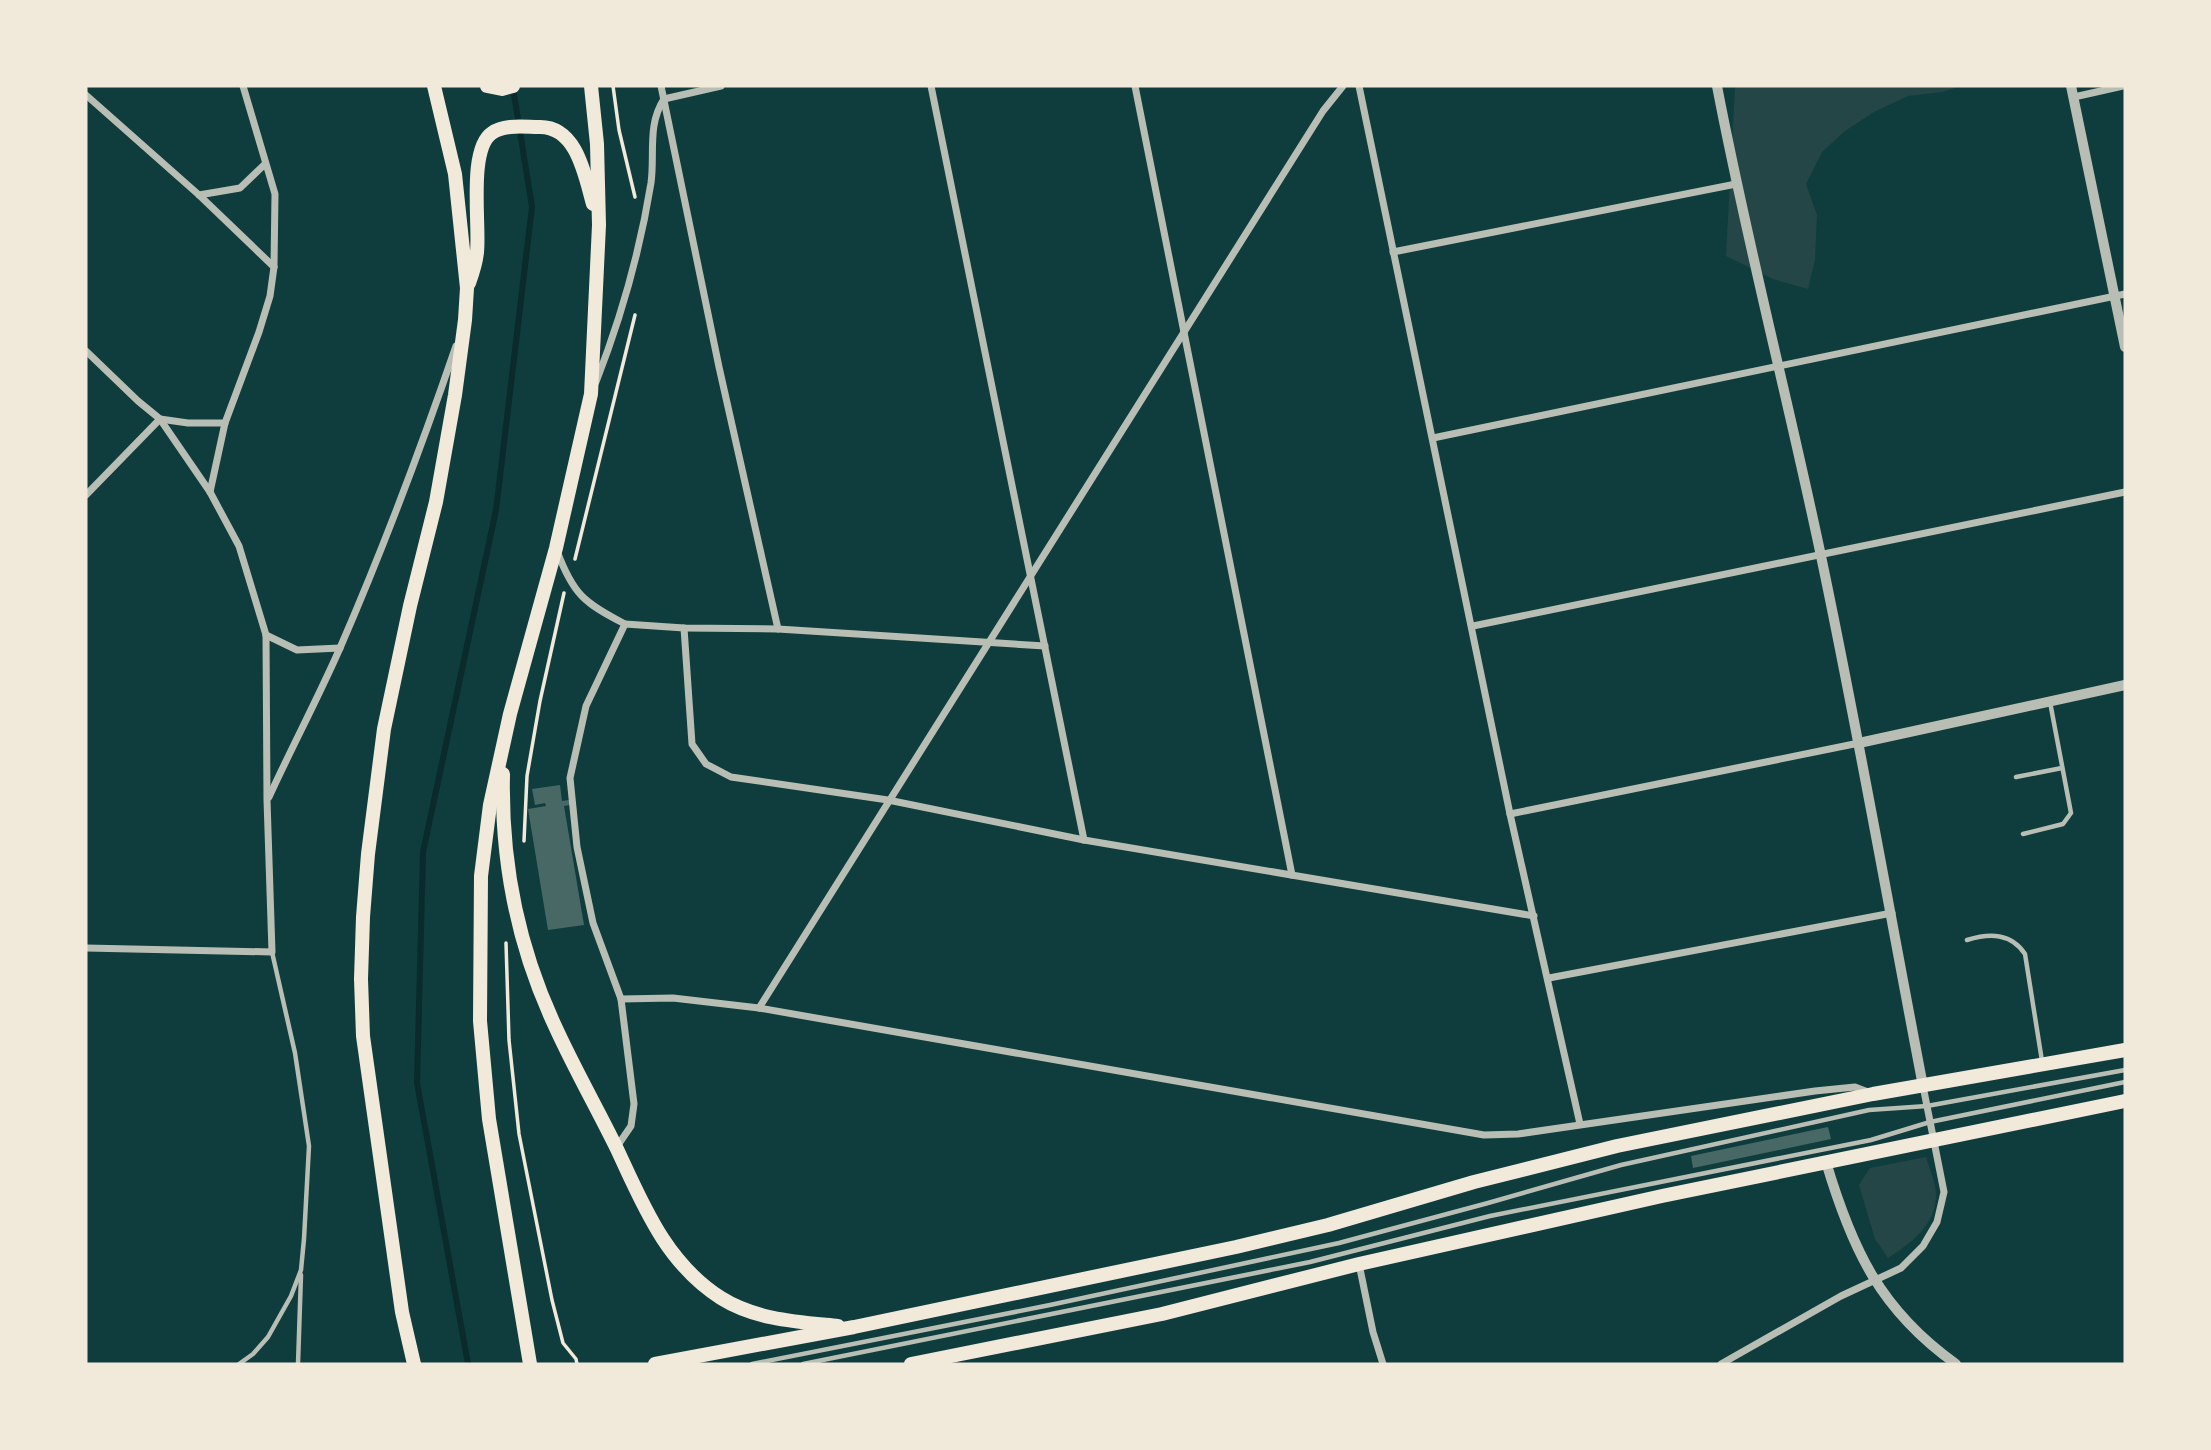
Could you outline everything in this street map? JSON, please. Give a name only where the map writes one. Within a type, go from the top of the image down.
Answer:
[{"type":"main road","points":[[414,1364],[402,1312],[363,1036],[363,917],[384,729],[410,606],[436,502],[465,320],[467,288],[455,174],[434,86]]},
{"type":"main road","points":[[530,1364],[489,1119],[480,1021],[481,876],[490,805],[503,742],[556,548],[591,394],[599,225],[597,144],[591,86]]},
{"type":"main road","points":[[467,288],[477,251],[481,150],[485,139],[492,132],[504,127],[548,127],[563,137],[581,159],[599,225]]},
{"type":"main road","points":[[503,742],[507,872],[528,956],[554,1024],[647,1214],[671,1252],[712,1292],[739,1308],[781,1320],[854,1327]]},
{"type":"main road","points":[[654,1364],[854,1327],[1236,1247],[1328,1225],[1474,1182],[1617,1146],[1873,1094],[2125,1050]]},
{"type":"main road","points":[[911,1364],[1161,1314],[1359,1264],[2125,1101]]},
{"type":"street","points":[[210,492],[225,423],[259,332],[270,296],[274,267],[275,194],[243,86]]},
{"type":"street","points":[[661,86],[719,367],[778,629]]},
{"type":"street","points":[[591,394],[619,318],[642,223],[651,182],[652,131],[656,111],[664,99],[721,86]]},
{"type":"street","points":[[931,86],[1084,840]]},
{"type":"street","points":[[1135,86],[1292,875]]},
{"type":"street","points":[[759,1008],[1322,111],[1343,86]]},
{"type":"street","points":[[1359,86],[1510,814],[1580,1124]]},
{"type":"street","points":[[1717,86],[1736,184],[1820,554],[1859,743],[1944,1192],[1937,1223],[1923,1246],[1901,1268],[1840,1296],[1725,1363]]},
{"type":"street","points":[[2123,86],[2073,91],[2120,295],[2125,346]]},
{"type":"street","points":[[86,95],[199,195],[274,267]]},
{"type":"street","points":[[199,195],[240,188],[265,164]]},
{"type":"street","points":[[1393,252],[1736,184]]},
{"type":"street","points":[[1433,438],[2120,295]]},
{"type":"street","points":[[267,800],[340,648],[374,569],[465,320]]},
{"type":"street","points":[[86,351],[160,419],[210,492],[239,547],[266,635],[267,800],[272,952],[86,948]]},
{"type":"street","points":[[160,419],[188,423],[225,423]]},
{"type":"street","points":[[86,495],[160,419]]},
{"type":"street","points":[[1473,626],[2125,492]]},
{"type":"street","points":[[556,548],[568,580],[581,597],[598,610],[625,624],[778,629],[1045,646]]},
{"type":"street","points":[[616,1149],[631,1126],[635,1104],[621,999],[593,923],[577,847],[570,778],[586,706],[625,624]]},
{"type":"street","points":[[684,628],[692,744],[706,764],[731,777],[888,800],[1084,840],[1534,916]]},
{"type":"street","points":[[266,635],[297,650],[340,648]]},
{"type":"street","points":[[1510,814],[1859,743],[2125,685]]},
{"type":"street","points":[[1549,978],[1892,913]]},
{"type":"street","points":[[621,999],[673,998],[759,1008],[1483,1135],[1518,1134],[1815,1091],[1855,1087],[1873,1094]]},
{"type":"street","points":[[1826,1163],[1847,1226],[1874,1281],[1904,1320],[1956,1364]]},
{"type":"street","points":[[1359,1264],[1373,1332],[1383,1364]]},
{"type":"lane","points":[[2023,834],[2063,824],[2071,813],[2050,701]]},
{"type":"lane","points":[[2016,777],[2062,768]]},
{"type":"lane","points":[[1966,940],[2001,935],[2019,944],[2025,954],[2043,1065]]},
{"type":"lane","points":[[272,952],[295,1053],[309,1146],[301,1270],[299,1364]]},
{"type":"lane","points":[[752,1364],[1050,1305],[1339,1243],[1621,1164],[1869,1110],[1927,1107],[2125,1070]]},
{"type":"lane","points":[[803,1364],[1310,1262],[1490,1216],[1871,1140],[1930,1122],[2125,1082]]},
{"type":"lane","points":[[239,1364],[253,1354],[268,1337],[291,1296],[301,1270]]},
{"type":"path","points":[[613,86],[619,130],[642,223]]},
{"type":"path","points":[[523,849],[527,776],[559,610],[579,545],[636,311]]},
{"type":"path","points":[[516,911],[505,946],[509,1040],[519,1135],[552,1300],[563,1343],[577,1364]]},
{"type":"shaded area","points":[[1735,86],[1961,86],[1942,92],[1908,96],[1874,112],[1845,131],[1822,152],[1806,184],[1817,215],[1815,260],[1808,289],[1773,279],[1726,256]]},
{"type":"shaded area","points":[[1926,1157],[1936,1190],[1932,1215],[1921,1232],[1888,1258],[1875,1239],[1859,1185],[1870,1168]]},
{"type":"building","points":[[560,785],[562,801],[569,800],[570,805],[564,806],[584,925],[548,930],[528,809],[546,806],[545,803],[535,805],[532,789]]},
{"type":"building","points":[[1828,1127],[1831,1139],[1693,1168],[1691,1156]]},
{"type":"waterway","points":[[468,1364],[417,1083],[423,852],[496,510],[532,207],[513,88]]}]
